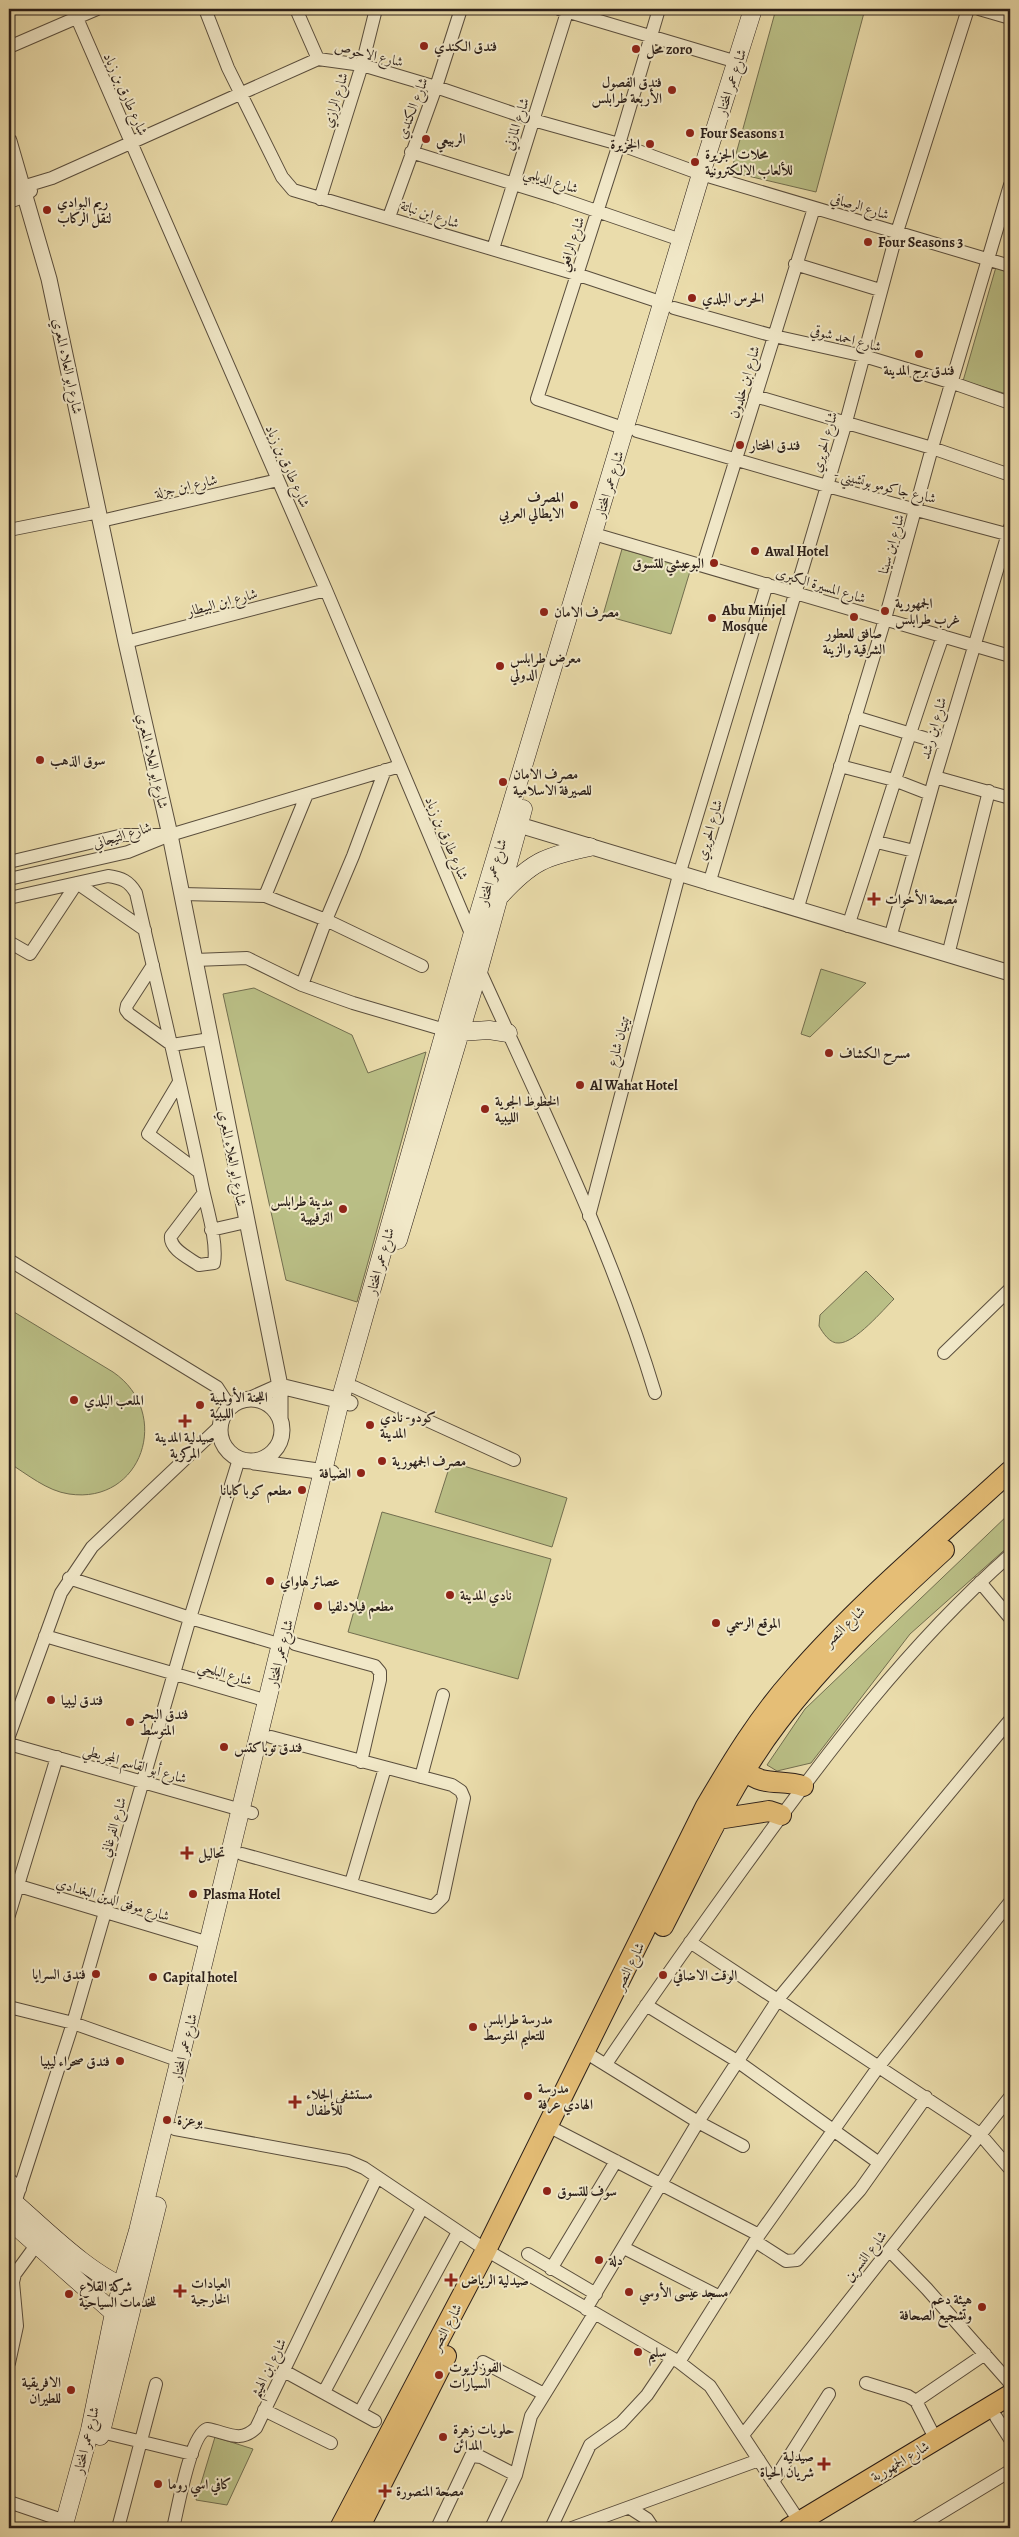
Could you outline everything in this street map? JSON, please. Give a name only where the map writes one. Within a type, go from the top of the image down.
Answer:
[{"type":"main road","name":"شارع عمر المختار","points":[[68,2526],[96,2431],[153,2196],[180,2061],[209,1943],[247,1811],[271,1738],[288,1645],[327,1472],[453,1031],[472,936],[513,823],[632,430],[753,9]]},
{"type":"main road","name":"شارع عمر المختار","points":[[668,305],[681,240],[706,176],[764,9]]},
{"type":"main road","name":"شارع عمر المختار","points":[[453,1031],[479,969],[498,898],[513,823]]},
{"type":"main road","points":[[498,898],[531,866],[550,856],[590,847]]},
{"type":"main road","points":[[453,1031],[489,1030],[508,1033]]},
{"type":"main road","name":"شارع النصر","points":[[595,2058],[706,1806],[737,1754],[793,1678],[833,1636],[1010,1471]]},
{"type":"main road","name":"شارع النصر","points":[[359,2528],[552,2128],[595,2058],[718,1819],[746,1771],[778,1722],[844,1647],[1010,1488]]},
{"type":"main road","name":"شارع عمر المختار","points":[[153,2196],[175,2129],[242,1854],[247,1811],[268,1701],[288,1645]]},
{"type":"main road","points":[[746,1771],[764,1782],[790,1783],[802,1786]]},
{"type":"main road","points":[[718,1819],[765,1811],[773,1811],[781,1815]]},
{"type":"main road","points":[[14,2197],[69,2249],[129,2289]]},
{"type":"main road","points":[[9,2220],[114,2313]]},
{"type":"main road","name":"شارع النصر","points":[[340,2528],[491,2253]]},
{"type":"main road","name":"شارع عمر المختار","points":[[96,2431],[114,2313],[129,2289]]},
{"type":"main road","name":"شارع الجمهورية","points":[[802,2527],[936,2440],[1010,2395]]},
{"type":"main road","name":"شارع الجمهورية","points":[[802,2527],[1003,2413]]},
{"type":"street","points":[[9,47],[74,13],[97,9]]},
{"type":"street","name":"شارع ابن نباتة","points":[[205,9],[225,60],[288,185],[293,190],[576,274],[668,305]]},
{"type":"street","points":[[296,9],[318,59]]},
{"type":"street","name":"شارع الرازي","points":[[320,199],[362,65],[376,9]]},
{"type":"street","name":"شارع الكندي","points":[[389,217],[436,87],[461,9]]},
{"type":"street","name":"شارع الرافعي","points":[[632,430],[537,399],[619,144],[658,9]]},
{"type":"street","name":"شارع الحريري","points":[[709,884],[846,422],[897,232],[968,9]]},
{"type":"street","points":[[980,9],[1010,18]]},
{"type":"street","points":[[565,10],[737,62]]},
{"type":"street","name":"شارع المازني","points":[[493,249],[565,10]]},
{"type":"street","name":"شارع طارق بن زياد","points":[[74,13],[326,590],[472,936]]},
{"type":"street","name":"شارع الاحوص","points":[[15,194],[318,59],[362,65],[436,87],[533,120],[619,144],[706,176]]},
{"type":"street","name":"شارع ابو العلاء المعري","points":[[9,142],[15,194],[49,279],[126,642],[170,835],[280,1386],[280,1418]]},
{"type":"street","name":"شارع الديلمي","points":[[411,152],[513,183],[681,240]]},
{"type":"street","name":"شارع الرصافي","points":[[706,176],[1010,266]]},
{"type":"street","name":"شارع ابن سينا","points":[[796,910],[885,619],[917,509],[932,448],[953,383],[987,259],[1010,186]]},
{"type":"street","name":"شارع ابن خلدون","points":[[703,566],[754,396],[814,208]]},
{"type":"street","points":[[795,264],[880,290]]},
{"type":"street","name":"شارع احمد شوقي","points":[[668,305],[774,336],[864,356],[953,383],[1010,403]]},
{"type":"street","points":[[754,396],[932,448],[1010,475]]},
{"type":"street","name":"- شارع جاكومو بوتشيني","points":[[632,430],[827,486],[1010,532]]},
{"type":"street","name":"شارع ابن جزلة","points":[[9,530],[100,516],[278,480]]},
{"type":"street","name":"شارع ابن رشد","points":[[890,938],[973,645],[1010,532]]},
{"type":"street","name":"شارع المسيرة الكبرى","points":[[600,535],[1010,656]]},
{"type":"street","name":"تيتيان شارع","points":[[589,1216],[679,875],[767,584]]},
{"type":"street","name":"شارع ابن البيطار","points":[[126,642],[326,590]]},
{"type":"street","points":[[848,926],[877,842],[909,731],[943,636]]},
{"type":"street","points":[[855,717],[909,731],[944,744]]},
{"type":"street","points":[[170,835],[400,766]]},
{"type":"street","points":[[840,766],[894,780],[930,794]]},
{"type":"street","points":[[302,985],[385,770]]},
{"type":"street","points":[[935,777],[1010,798]]},
{"type":"street","points":[[948,955],[989,792]]},
{"type":"street","points":[[265,896],[307,794]]},
{"type":"street","points":[[513,823],[1010,974]]},
{"type":"street","name":"شارع التيجاني","points":[[9,862],[123,835],[170,835]]},
{"type":"street","name":"شارع التيجاني","points":[[9,879],[128,852],[170,835]]},
{"type":"street","points":[[877,842],[914,851]]},
{"type":"street","points":[[43,854],[46,871]]},
{"type":"street","points":[[9,898],[108,876],[126,881],[136,893],[172,1046],[211,1230],[215,1256],[214,1262],[208,1265],[199,1265],[170,1242],[171,1236],[203,1194]]},
{"type":"street","points":[[78,883],[145,930]]},
{"type":"street","points":[[9,942],[30,954],[78,883]]},
{"type":"street","points":[[182,894],[265,896],[326,920],[422,966]]},
{"type":"street","points":[[195,960],[247,958],[302,985],[353,1003],[453,1031]]},
{"type":"street","points":[[153,965],[127,1005],[126,1010],[172,1046],[210,1039]]},
{"type":"street","points":[[479,969],[589,1216],[634,1324],[655,1393]]},
{"type":"street","points":[[179,1082],[148,1134],[199,1172]]},
{"type":"street","points":[[211,1230],[246,1222]]},
{"type":"street","points":[[9,1260],[217,1387],[230,1407]]},
{"type":"street","points":[[944,1353],[1010,1289]]},
{"type":"street","points":[[327,1472],[246,1460],[232,1455],[223,1442],[220,1426],[222,1419],[230,1407],[280,1386],[348,1397],[514,1460]]},
{"type":"street","points":[[246,1460],[262,1460],[278,1447],[282,1428],[280,1418],[268,1404],[250,1399]]},
{"type":"street","points":[[9,1736],[45,1636],[69,1578],[92,1547],[220,1426]]},
{"type":"street","name":"شارع الفرغاني","points":[[14,2197],[73,2023],[190,1618],[246,1460]]},
{"type":"street","points":[[743,2146],[698,2122],[595,2058],[646,2004],[802,1786],[910,1653],[1010,1554]]},
{"type":"street","points":[[69,1578],[190,1618],[374,1666],[380,1672],[380,1680],[361,1762]]},
{"type":"street","points":[[980,1582],[1010,1618]]},
{"type":"street","name":"شارع البلحي","points":[[45,1636],[268,1701]]},
{"type":"street","points":[[421,1777],[443,1695]]},
{"type":"street","points":[[491,2528],[516,2475],[528,2424],[590,2312],[596,2294],[698,2122],[737,2061],[779,1998],[1010,1720]]},
{"type":"street","points":[[242,1854],[433,1907],[443,1897],[464,1798],[461,1790],[452,1785],[271,1738]]},
{"type":"street","name":"شارع أبو القاسم المجريطي","points":[[9,1744],[247,1811]]},
{"type":"street","points":[[9,1915],[13,1884],[57,1758]]},
{"type":"street","points":[[351,1883],[385,1768]]},
{"type":"street","name":"شارع موفق الدين البغدادي","points":[[13,1884],[209,1943]]},
{"type":"street","points":[[551,2528],[590,2445],[621,2423],[647,2395],[675,2360],[757,2238],[879,2066],[1010,1902]]},
{"type":"street","points":[[690,1942],[779,1998],[980,2134],[1010,2169]]},
{"type":"street","points":[[646,2004],[737,2061],[879,2163]]},
{"type":"street","points":[[9,2007],[73,2023],[180,2061]]},
{"type":"street","points":[[552,2128],[662,2185],[757,2238],[786,2261],[798,2260],[852,2200],[926,2097]]},
{"type":"street","name":"شارع النسرين","points":[[743,2435],[1010,2097]]},
{"type":"street","points":[[175,2129],[348,2160],[377,2177],[491,2253],[675,2360],[715,2391],[802,2527]]},
{"type":"street","points":[[551,2269],[616,2162]]},
{"type":"street","name":"شارع ابن الهيثم","points":[[173,2528],[192,2454],[203,2430],[212,2430],[241,2437],[249,2435],[256,2428],[377,2177]]},
{"type":"street","points":[[9,2178],[14,2197]]},
{"type":"street","points":[[324,2392],[422,2208]]},
{"type":"street","points":[[360,2412],[458,2232]]},
{"type":"street","points":[[9,2363],[17,2326],[13,2282],[16,2274],[37,2244]]},
{"type":"street","points":[[624,2248],[718,2296]]},
{"type":"street","points":[[889,2250],[1010,2383]]},
{"type":"street","points":[[528,2254],[596,2294]]},
{"type":"street","points":[[916,2401],[985,2354]]},
{"type":"street","points":[[483,2362],[544,2394]]},
{"type":"street","points":[[284,2371],[375,2421]]},
{"type":"street","points":[[866,2383],[908,2396],[916,2401],[936,2440]]},
{"type":"street","points":[[118,2528],[156,2384]]},
{"type":"street","points":[[773,2482],[829,2394]]},
{"type":"street","points":[[264,2410],[331,2443]]},
{"type":"street","points":[[1003,2413],[1010,2439]]},
{"type":"street","points":[[96,2431],[192,2454]]},
{"type":"street","points":[[437,2528],[471,2456],[481,2457],[516,2475]]},
{"type":"street","points":[[579,2527],[759,2460]]},
{"type":"street","points":[[916,2528],[1010,2471]]},
{"type":"street","points":[[9,2502],[68,2526]]},
{"type":"street","points":[[630,2508],[647,2519],[653,2528]]},
{"type":"green space","points":[[776,9],[865,9],[816,192],[731,172]]},
{"type":"green space","points":[[996,267],[1010,271],[1010,395],[963,381]]},
{"type":"green space","points":[[622,549],[691,568],[671,634],[603,615]]},
{"type":"green space","points":[[821,969],[866,983],[810,1037],[801,1034]]},
{"type":"green space","points":[[254,988],[352,1035],[368,1073],[426,1052],[357,1302],[286,1280],[223,994]]},
{"type":"green space","points":[[866,1271],[894,1299],[853,1338],[846,1342],[833,1342],[819,1326],[820,1315]]},
{"type":"green space","name":"الملعب البلدي","points":[[9,1309],[113,1372],[131,1389],[142,1410],[145,1432],[141,1452],[131,1471],[115,1485],[94,1494],[69,1494],[45,1486],[9,1463]]},
{"type":"green space","points":[[451,1462],[567,1498],[552,1547],[435,1512]]},
{"type":"green space","name":"نادي المدينة","points":[[382,1512],[551,1559],[518,1679],[348,1632]]},
{"type":"green space","points":[[1010,1513],[1010,1545],[910,1634],[811,1763],[777,1771],[767,1765],[805,1709]]},
{"type":"green space","points":[[215,2437],[253,2449],[227,2505],[196,2500]]},
{"type":"place","name":"فندق الكندي","points":[[424,46]]},
{"type":"place","name":"محل zoro","points":[[636,49]]},
{"type":"place","name":"فندق الفصول الأربعة طرابلس","points":[[672,90]]},
{"type":"place","name":"Four Seasons 1","points":[[690,133]]},
{"type":"place","name":"الربيعي","points":[[426,139]]},
{"type":"place","name":"الجزيرة","points":[[650,144]]},
{"type":"place","name":"محلات الجزيرة للألعاب الالكترونية","points":[[695,162]]},
{"type":"place","name":"ريم البوادي لنقل الركاب","points":[[47,210]]},
{"type":"place","name":"Four Seasons 3","points":[[868,242]]},
{"type":"place","name":"الحرس البلدي","points":[[692,298]]},
{"type":"place","name":"فندق برج المدينة","points":[[919,354]]},
{"type":"place","name":"فندق المختار","points":[[740,445]]},
{"type":"place","name":"المصرف الايطالي العربي","points":[[574,505]]},
{"type":"place","name":"Awal Hotel","points":[[755,551]]},
{"type":"place","name":"البوعيشي للتسوق","points":[[714,563]]},
{"type":"place","name":"الجمهورية غرب طرابلس","points":[[885,611]]},
{"type":"place","name":"مصرف الامان","points":[[544,612]]},
{"type":"place","name":"صافق للعطور الشرقية والزينة","points":[[854,617]]},
{"type":"place","name":"Abu Minjel Mosque","points":[[712,618]]},
{"type":"place","name":"معرض طرابلس الدولي","points":[[500,666]]},
{"type":"place","name":"سوق الذهب","points":[[40,760]]},
{"type":"place","name":"مصرف الامان للصيرفة الاسلامية","points":[[503,782]]},
{"type":"place","name":"مصحة الأخوات","points":[[874,899]]},
{"type":"place","name":"مسرح الكشاف","points":[[829,1053]]},
{"type":"place","name":"Al Wahat Hotel","points":[[580,1085]]},
{"type":"place","name":"الخطوط الجوية الليبية","points":[[485,1109]]},
{"type":"place","name":"مدينة طرابلس الترفيهية","points":[[343,1209]]},
{"type":"place","name":"الملعب البلدي","points":[[74,1400]]},
{"type":"place","name":"اللجنة الأولمبية الليبية","points":[[200,1405]]},
{"type":"place","name":"صيدلية المدينة المركزية","points":[[185,1421]]},
{"type":"place","name":"كودو- نادي المدينة","points":[[370,1425]]},
{"type":"place","name":"مصرف الجمهورية","points":[[382,1461]]},
{"type":"place","name":"الضيافة","points":[[361,1473]]},
{"type":"place","name":"مطعم كوباكابانا","points":[[302,1490]]},
{"type":"place","name":"عصائر هاواي","points":[[270,1581]]},
{"type":"place","name":"نادي المدينة","points":[[450,1595]]},
{"type":"place","name":"مطعم فيلادلفيا","points":[[318,1606]]},
{"type":"place","name":"الموقع الرسمي","points":[[716,1623]]},
{"type":"place","name":"فندق ليبيا","points":[[51,1700]]},
{"type":"place","name":"فندق البحر المتوسط","points":[[130,1722]]},
{"type":"place","name":"فندق توباكتس","points":[[224,1747]]},
{"type":"place","name":"تحاليل","points":[[187,1853]]},
{"type":"place","name":"Plasma Hotel","points":[[193,1894]]},
{"type":"place","name":"فندق السرايا","points":[[96,1974]]},
{"type":"place","name":"الوقت الاضافي","points":[[663,1975]]},
{"type":"place","name":"Capital hotel","points":[[153,1977]]},
{"type":"place","name":"مدرسة طرابلس للتعليم المتوسط","points":[[473,2027]]},
{"type":"place","name":"فندق صحراء ليبيا","points":[[120,2061]]},
{"type":"place","name":"مدرسة الهادي عرفة","points":[[528,2096]]},
{"type":"place","name":"مستشفى الجلاء للأطفال","points":[[295,2102]]},
{"type":"place","name":"بوعزة","points":[[167,2120]]},
{"type":"place","name":"سوف للتسوق","points":[[547,2191]]},
{"type":"place","name":"دلة","points":[[599,2260]]},
{"type":"place","name":"صيدلية الرياض","points":[[451,2280]]},
{"type":"place","name":"العيادات الخارجية","points":[[180,2291]]},
{"type":"place","name":"مسجد عيسى الأوسي","points":[[629,2292]]},
{"type":"place","name":"شركة القلاع للخدمات السياحية","points":[[69,2294]]},
{"type":"place","name":"هيئة دعم وتشجيع الصحافة","points":[[982,2307]]},
{"type":"place","name":"سليم","points":[[638,2352]]},
{"type":"place","name":"الفوز لزيوت السيارات","points":[[439,2375]]},
{"type":"place","name":"الافريقية للطيران","points":[[71,2390]]},
{"type":"place","name":"حلويات زهرة المدائن","points":[[443,2437]]},
{"type":"place","name":"صيدلية شريان الحياة","points":[[824,2464]]},
{"type":"place","name":"كافي اسي روما","points":[[158,2484]]},
{"type":"place","name":"مصحة المنصورة","points":[[385,2491]]}]
